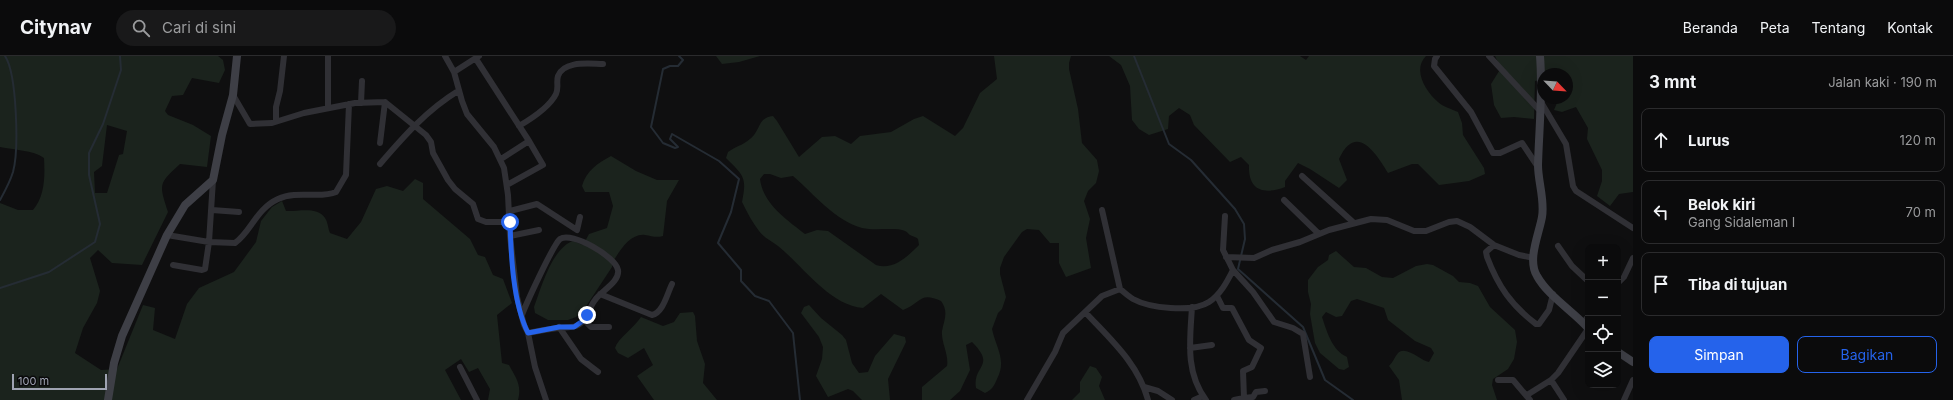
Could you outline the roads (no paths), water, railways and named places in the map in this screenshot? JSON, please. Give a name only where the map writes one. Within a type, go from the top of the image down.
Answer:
[{"type":"street","points":[[173,265],[202,270],[205,269],[210,242],[212,210],[211,199],[222,135],[233,95],[237,56]]},
{"type":"street","points":[[276,121],[276,107],[280,91],[284,56]]},
{"type":"street","points":[[328,56],[328,108]]},
{"type":"street","points":[[445,56],[454,72],[458,91],[468,114],[494,147],[501,159],[507,185],[510,210],[510,236],[514,279],[535,367],[546,400]]},
{"type":"street","points":[[1437,56],[1434,66],[1471,112],[1493,153],[1500,153],[1522,143],[1538,168]]},
{"type":"street","points":[[1489,56],[1541,112]]},
{"type":"street","points":[[1540,56],[1540,68]]},
{"type":"street","points":[[454,72],[477,58],[545,168],[507,185]]},
{"type":"street","points":[[519,126],[540,113],[553,99],[557,91],[559,74],[563,69],[580,64],[603,64]]},
{"type":"street","points":[[362,82],[362,103]]},
{"type":"street","points":[[380,164],[415,125],[432,109],[458,91]]},
{"type":"street","points":[[233,95],[250,124],[272,123],[349,104],[385,102],[415,125],[431,142],[433,153],[448,180],[473,204],[478,219],[486,222],[510,222]]},
{"type":"street","points":[[380,143],[385,102]]},
{"type":"street","points":[[167,235],[210,242],[235,243],[261,211],[278,199],[297,194],[332,194],[339,189],[346,175],[349,104]]},
{"type":"street","points":[[1540,104],[1538,168],[1542,212],[1534,258],[1536,276],[1553,294],[1585,322]]},
{"type":"street","points":[[1542,104],[1566,144],[1576,191],[1633,228]]},
{"type":"street","points":[[501,159],[529,141]]},
{"type":"street","points":[[1302,176],[1354,223]]},
{"type":"street","points":[[108,400],[114,363],[122,336],[167,235],[185,205],[214,180]]},
{"type":"street","points":[[1284,200],[1319,234]]},
{"type":"street","points":[[510,210],[537,204],[577,230]]},
{"type":"street","points":[[212,210],[238,212]]},
{"type":"street","points":[[1102,210],[1120,289],[1142,303],[1179,309],[1207,304],[1217,296],[1233,270]]},
{"type":"street","points":[[1225,216],[1223,250],[1226,257],[1233,270],[1254,292],[1274,322],[1292,328],[1303,334],[1310,377]]},
{"type":"street","points":[[572,238],[577,230],[580,217]]},
{"type":"street","points":[[1226,257],[1254,258],[1272,250],[1300,242],[1319,234],[1371,219],[1387,220],[1414,231],[1426,231],[1448,222],[1457,221],[1470,227],[1494,246],[1519,255],[1534,258]]},
{"type":"street","points":[[510,236],[539,230]]},
{"type":"street","points":[[522,315],[557,243],[565,238],[572,238],[588,244],[611,259],[617,265],[618,272],[616,278],[594,300],[584,320],[574,327],[559,327],[528,333]]},
{"type":"street","points":[[1494,246],[1486,252],[1500,286],[1518,309],[1536,324],[1539,324],[1549,310],[1553,294]]},
{"type":"street","points":[[1558,246],[1572,266],[1587,280]]},
{"type":"street","points":[[1621,280],[1633,258]]},
{"type":"street","points":[[600,294],[652,315],[658,312],[661,308],[672,284]]},
{"type":"street","points":[[1027,400],[1054,352],[1062,333],[1102,296],[1120,289]]},
{"type":"street","points":[[1217,296],[1223,308],[1232,308],[1249,340],[1261,348],[1252,367],[1243,371],[1244,398]]},
{"type":"street","points":[[1192,307],[1190,365],[1196,385],[1204,398],[1194,400]]},
{"type":"street","points":[[1085,312],[1126,356],[1144,387],[1148,400]]},
{"type":"street","points":[[584,320],[591,327],[609,327]]},
{"type":"street","points":[[559,327],[581,359],[598,372]]},
{"type":"street","points":[[1498,380],[1513,380],[1528,398],[1558,373],[1585,327]]},
{"type":"street","points":[[1190,348],[1212,345]]},
{"type":"street","points":[[1621,354],[1633,362]]},
{"type":"street","points":[[460,367],[477,400]]},
{"type":"street","points":[[1551,380],[1564,400]]},
{"type":"street","points":[[1624,400],[1633,380]]},
{"type":"street","points":[[1144,387],[1158,391],[1172,400]]},
{"type":"street","points":[[1234,400],[1254,397],[1256,392],[1265,391]]},
{"type":"waterway","points":[[0,200],[13,172],[16,147],[16,112],[14,95],[9,65],[5,56]]},
{"type":"waterway","points":[[0,288],[49,272],[95,242],[100,224],[89,175],[89,153],[103,124],[121,70],[120,56]]},
{"type":"waterway","points":[[679,56],[683,60],[678,66],[670,66],[663,69],[651,127],[663,143],[675,148],[678,147],[670,139],[672,134],[719,161],[739,179],[731,212],[718,243],[741,270],[741,281],[755,296],[769,301],[793,333],[800,400]]},
{"type":"waterway","points":[[1134,56],[1169,144],[1191,160],[1235,209],[1244,224],[1245,239],[1238,269],[1303,327],[1325,380],[1353,400]]}]
